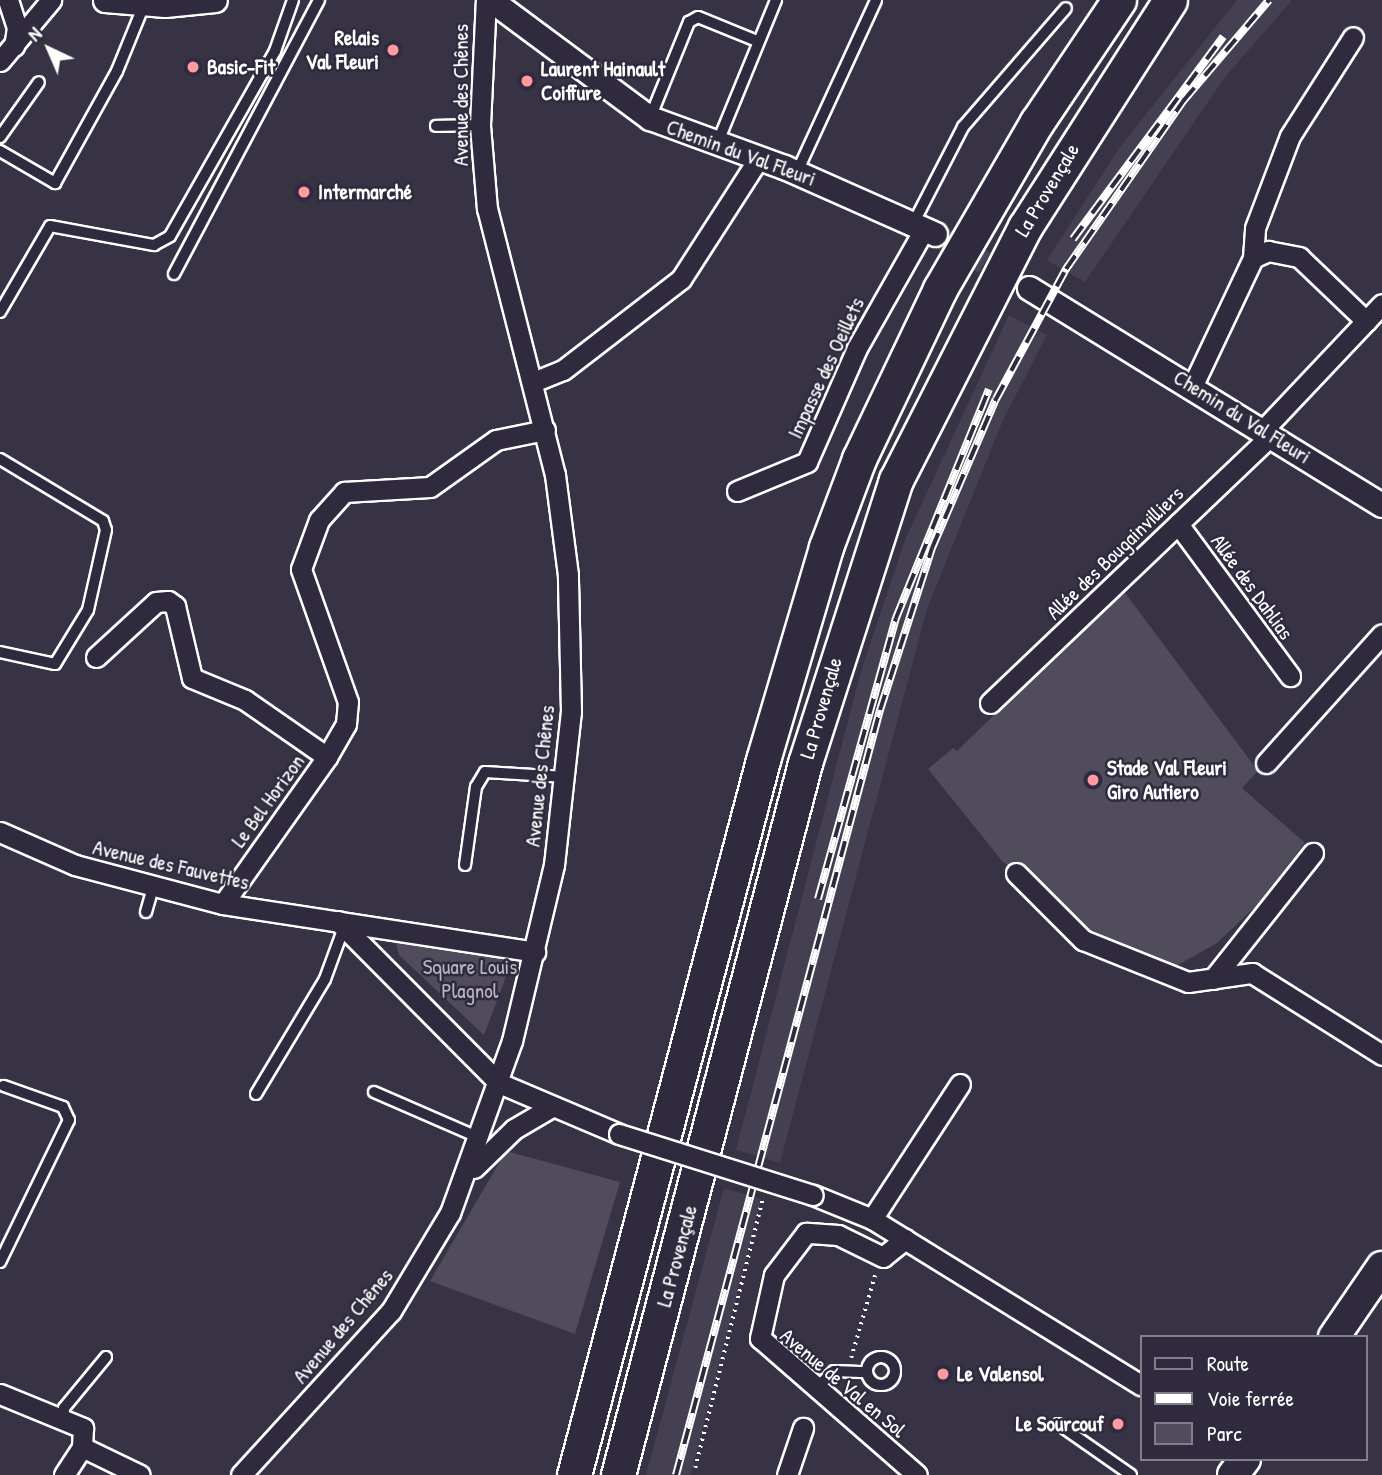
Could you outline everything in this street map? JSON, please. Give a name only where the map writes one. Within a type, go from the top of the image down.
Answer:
[{"type":"highway","name":"La Provençale","points":[[574,1475],[759,773],[831,534],[883,404],[940,289],[1037,121],[1119,0]]},
{"type":"highway","name":"La Provençale","points":[[618,1475],[805,763],[874,539],[931,404],[980,306],[1073,146],[1170,0]]},
{"type":"main road","points":[[1335,1335],[1382,1266]]},
{"type":"street","points":[[8,0],[17,29],[14,46]]},
{"type":"street","points":[[0,61],[51,0]]},
{"type":"street","points":[[105,0],[144,5],[215,0]]},
{"type":"street","name":"Avenue des Chênes","points":[[241,1475],[391,1311],[468,1174],[499,1083],[535,952],[566,777],[569,586],[545,430],[487,209],[480,125],[486,0]]},
{"type":"street","name":"Chemin du Val Fleuri","points":[[491,0],[650,118],[797,172],[925,228]]},
{"type":"street","points":[[1192,387],[1253,258],[1255,228],[1290,136],[1353,37]]},
{"type":"street","points":[[533,382],[563,370],[681,279],[759,158]]},
{"type":"street","name":"Impasse des Oeillets","points":[[737,491],[807,462],[858,348],[925,228]]},
{"type":"street","points":[[1253,258],[1268,251],[1299,257],[1366,321]]},
{"type":"street","name":"Chemin du Val Fleuri","points":[[1029,288],[1382,505]]},
{"type":"street","name":"Allée des Bougainvilliers","points":[[990,703],[1178,524],[1267,433],[1382,304]]},
{"type":"street","points":[[327,757],[346,724],[348,702],[300,569],[319,520],[344,492],[430,486],[496,440],[545,430]]},
{"type":"street","name":"Allée des Dahlias","points":[[1178,524],[1290,676]]},
{"type":"street","name":"Le Bel Horizon","points":[[96,657],[156,603],[168,601],[175,606],[192,678],[244,700],[327,757],[223,904]]},
{"type":"street","points":[[1266,763],[1382,634]]},
{"type":"street","name":"Avenue des Fauvettes","points":[[0,832],[75,866],[223,904],[535,952]]},
{"type":"street","points":[[1212,980],[1313,853]]},
{"type":"street","points":[[1016,873],[1083,940],[1173,979],[1212,980],[1251,974],[1382,1055]]},
{"type":"street","points":[[341,924],[499,1083],[550,1108],[619,1134],[813,1195],[872,1219],[1140,1385]]},
{"type":"street","points":[[872,1219],[960,1084]]},
{"type":"street","points":[[468,1174],[514,1129],[550,1108]]},
{"type":"street","name":"Avenue de Val en Sol","points":[[883,1257],[822,1231],[806,1233],[782,1257],[761,1344],[917,1475]]},
{"type":"street","points":[[883,1257],[905,1239]]},
{"type":"street","points":[[0,1394],[83,1428],[82,1447],[64,1475]]},
{"type":"street","points":[[787,1475],[803,1427]]},
{"type":"street","points":[[82,1447],[140,1475]]},
{"type":"lane","points":[[0,312],[50,226],[154,245],[170,236],[275,51],[293,0]]},
{"type":"lane","points":[[174,274],[319,0]]},
{"type":"lane","points":[[717,144],[776,0]]},
{"type":"lane","points":[[797,172],[876,0]]},
{"type":"lane","points":[[0,151],[55,183],[117,71],[144,5]]},
{"type":"lane","points":[[925,228],[963,127],[1066,8]]},
{"type":"lane","points":[[650,118],[689,22],[698,18],[757,41]]},
{"type":"lane","points":[[0,136],[39,82]]},
{"type":"lane","points":[[436,126],[480,125]]},
{"type":"lane","points":[[0,459],[103,521],[106,530],[88,611],[55,664],[0,652]]},
{"type":"lane","points":[[466,865],[476,787],[485,772],[566,777]]},
{"type":"lane","points":[[146,912],[153,888]]},
{"type":"lane","points":[[256,1094],[325,979],[341,924]]},
{"type":"lane","points":[[0,1262],[69,1120],[63,1107],[4,1086]]},
{"type":"lane","points":[[374,1092],[481,1138]]},
{"type":"lane","points":[[63,1420],[64,1408],[106,1357]]},
{"type":"lane","points":[[814,1390],[829,1373],[848,1370],[867,1372]]},
{"type":"lane","points":[[1058,1424],[1131,1475]]},
{"type":"path","points":[[695,1468],[764,1196]]},
{"type":"path","points":[[848,1370],[883,1257]]},
{"type":"shaded area","points":[[1237,0],[1292,0],[1225,77],[1085,282],[1047,260],[1120,147]]},
{"type":"shaded area","points":[[1009,315],[1047,335],[1003,420],[927,609],[780,1163],[736,1150],[861,671],[905,540]]},
{"type":"shaded area","points":[[724,1188],[761,1199],[693,1466],[690,1475],[646,1475]]},
{"type":"green space","name":"Stade Val Fleuri Giro Autiero","points":[[1123,590],[1258,771],[1242,788],[1305,843],[1256,906],[1217,943],[1162,974],[1086,934],[1036,882],[1003,862],[928,769],[953,748],[957,751]]},
{"type":"green space","name":"Square Louis Plagnol","points":[[394,935],[495,951],[509,969],[484,1035],[399,955]]},
{"type":"green space","points":[[506,1151],[620,1182],[575,1334],[430,1281]]},
{"type":"tunnel","points":[[935,234],[1029,288]]},
{"type":"railway","points":[[676,1475],[880,710],[932,548],[996,399],[1066,269],[1184,100],[1269,0]]},
{"type":"railway","points":[[1073,239],[1223,37]]},
{"type":"railway","points":[[818,899],[896,618],[989,389]]},
{"type":"place","name":"Relais Val Fleuri","points":[[393,50]]},
{"type":"place","name":"Basic-Fit","points":[[193,67]]},
{"type":"place","name":"Laurent Hainault Coiffure","points":[[527,81]]},
{"type":"place","name":"Intermarché","points":[[304,192]]},
{"type":"place","name":"Stade Val Fleuri Giro Autiero","points":[[1093,780]]},
{"type":"place","name":"Le Valensol","points":[[943,1374]]},
{"type":"place","name":"Le Sourcouf","points":[[1118,1424]]}]
